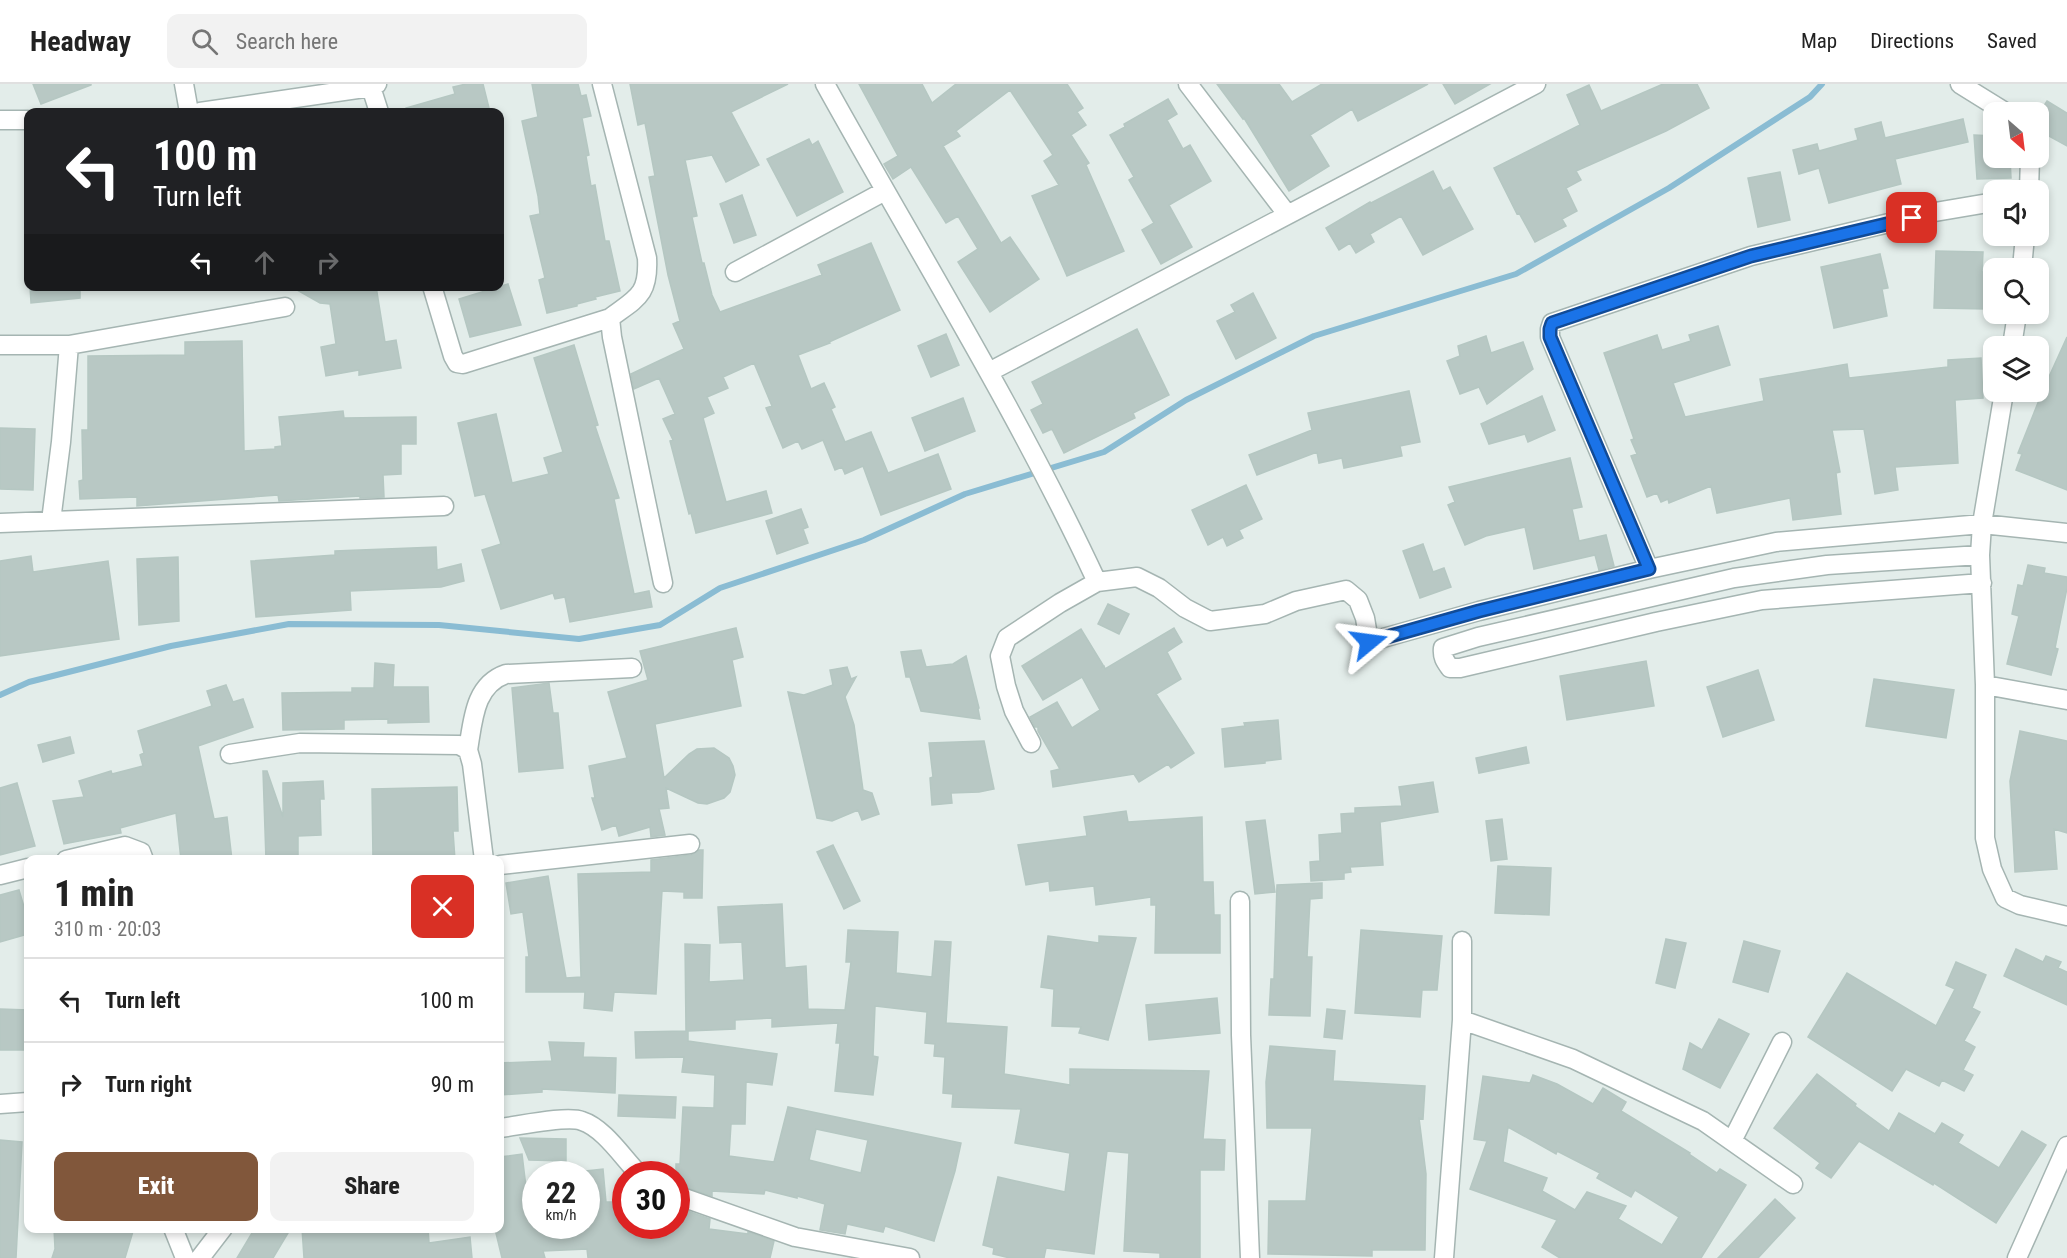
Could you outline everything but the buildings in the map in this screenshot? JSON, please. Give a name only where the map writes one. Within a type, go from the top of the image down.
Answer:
[{"type":"street","points":[[184,84],[188,108]]},
{"type":"street","points":[[434,291],[453,356],[457,363],[463,364],[610,318],[644,290],[648,276],[647,258],[602,84]]},
{"type":"street","points":[[825,84],[1048,480],[1097,582]]},
{"type":"street","points":[[1188,84],[1287,214]]},
{"type":"street","points":[[989,372],[1536,84]]},
{"type":"street","points":[[1960,84],[1989,102]]},
{"type":"street","points":[[226,108],[374,85],[378,108]]},
{"type":"street","points":[[0,120],[24,120]]},
{"type":"street","points":[[735,272],[885,191]]},
{"type":"street","points":[[1649,569],[1550,337],[1552,323],[1751,256],[1935,212],[1983,204]]},
{"type":"street","points":[[0,345],[69,345],[285,307]]},
{"type":"street","points":[[610,318],[663,583]]},
{"type":"street","points":[[51,521],[61,442],[69,345]]},
{"type":"street","points":[[2002,402],[1982,524],[1980,555],[1985,685],[1985,838],[1992,869],[2005,898],[2020,905],[2067,916]]},
{"type":"street","points":[[0,524],[444,506]]},
{"type":"street","points":[[1031,743],[1014,711],[1006,686],[1000,656],[1007,638],[1097,582],[1137,578],[1159,588],[1185,608],[1210,621],[1265,614],[1296,601],[1346,590],[1358,600],[1365,618],[1369,642],[1479,611],[1649,569],[1776,542],[1982,524],[2067,533]]},
{"type":"street","points":[[1980,555],[1827,565],[1734,578],[1478,637],[1443,648],[1442,654],[1450,669],[1460,668],[1656,622],[1762,600],[1982,583]]},
{"type":"street","points":[[483,855],[472,764],[468,750],[478,699],[495,678],[506,674],[632,668]]},
{"type":"street","points":[[1985,685],[2067,700]]},
{"type":"street","points":[[230,754],[300,743],[459,745],[468,750]]},
{"type":"street","points":[[504,865],[690,844]]},
{"type":"street","points":[[87,855],[125,846],[141,852],[142,855]]},
{"type":"street","points":[[0,875],[24,869]]},
{"type":"street","points":[[1240,901],[1241,1035],[1250,1258]]},
{"type":"street","points":[[1444,1258],[1462,1020],[1462,941]]},
{"type":"street","points":[[1462,1020],[1573,1059],[1703,1121],[1794,1184]]},
{"type":"street","points":[[1732,1141],[1782,1042]]},
{"type":"street","points":[[0,1104],[24,1102]]},
{"type":"street","points":[[504,1127],[581,1120],[599,1131],[627,1161]]},
{"type":"street","points":[[2017,1258],[2067,1146]]},
{"type":"street","points":[[690,1200],[795,1238],[910,1258]]},
{"type":"street","points":[[175,1233],[185,1258]]},
{"type":"street","points":[[200,1258],[219,1233]]},
{"type":"waterway","points":[[0,695],[29,682],[171,646],[289,624],[439,625],[579,639],[660,625],[720,588],[864,540],[965,494],[1104,452],[1186,400],[1314,336],[1516,274],[1669,188],[1810,97],[1822,84]]},
{"type":"route","points":[[1369,642],[1479,611],[1649,569],[1550,337],[1552,323],[1751,256],[1912,218]]}]
